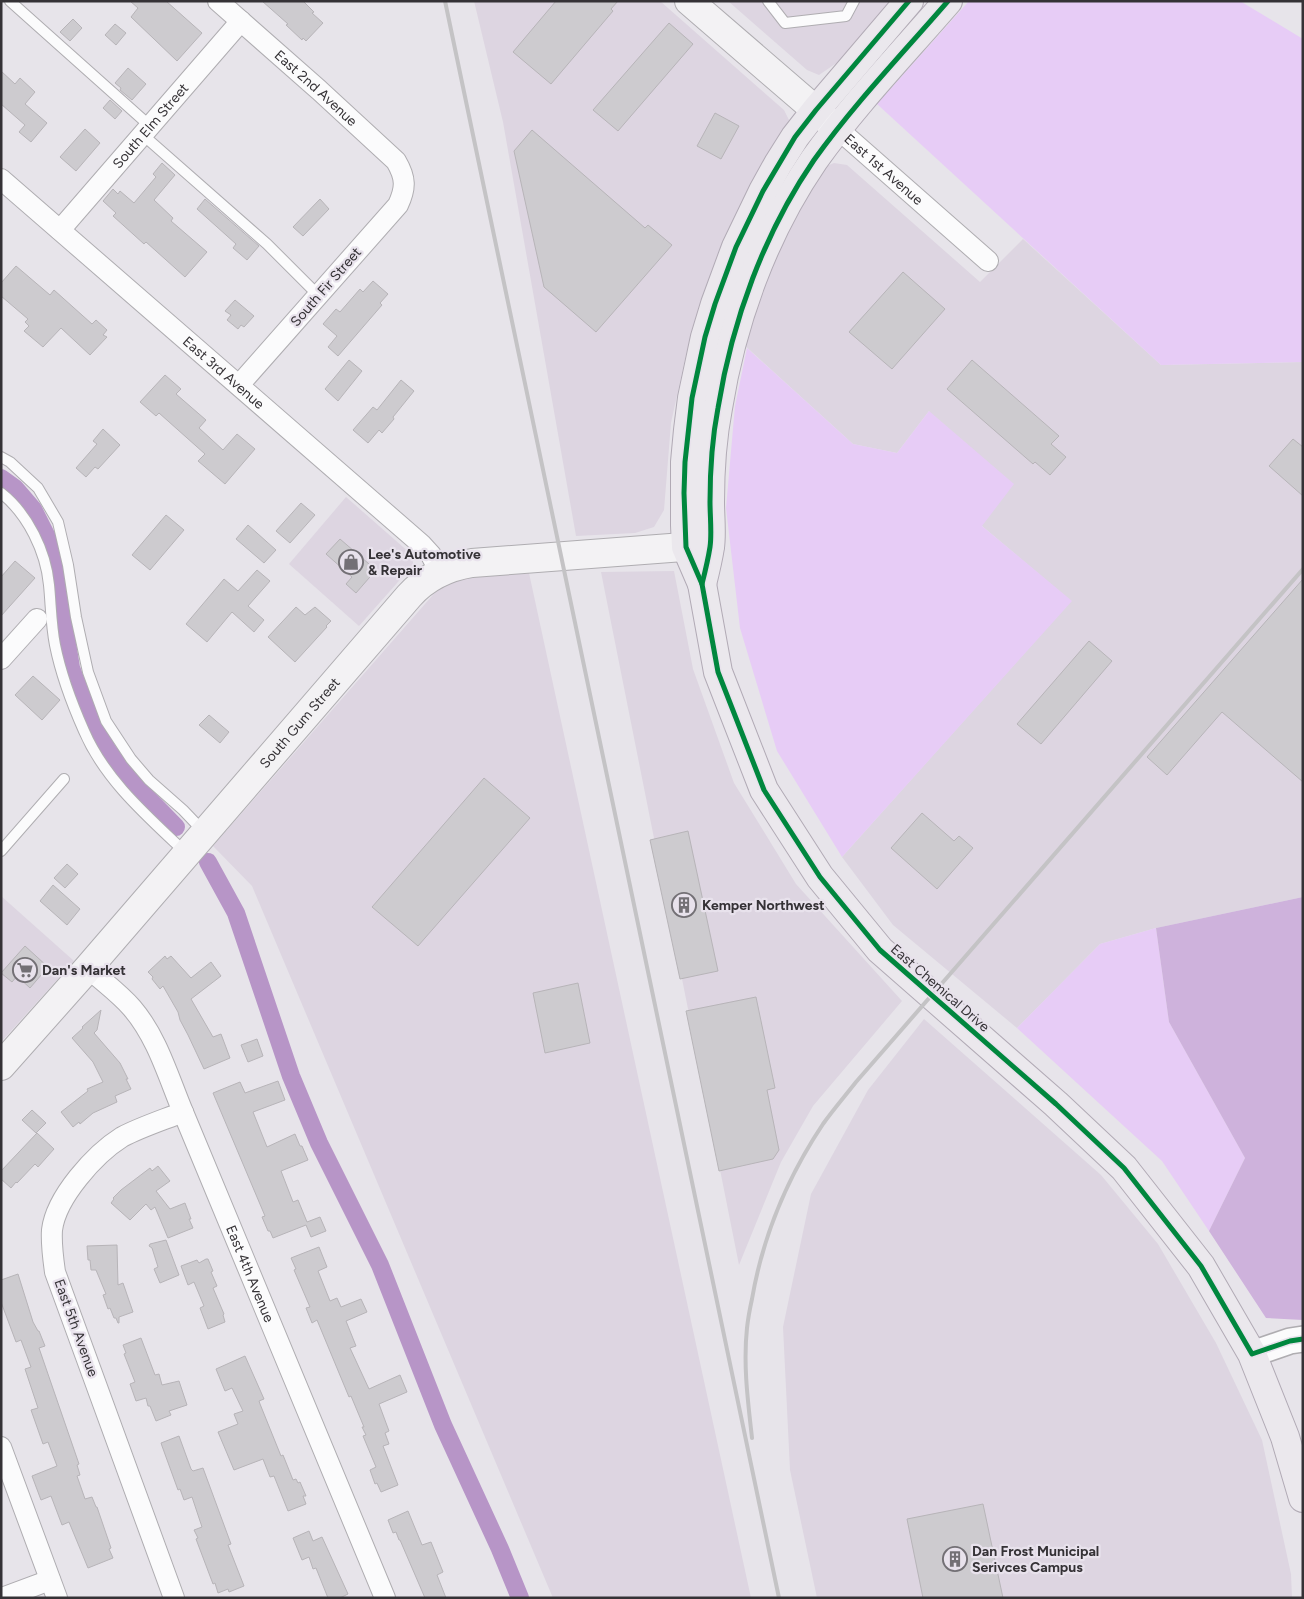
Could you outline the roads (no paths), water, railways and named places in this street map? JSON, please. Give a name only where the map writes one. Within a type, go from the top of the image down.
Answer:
[{"type":"main road","points":[[698,546],[711,469],[713,437],[724,378],[739,318],[760,260],[783,212],[813,162],[838,129],[948,1]]},
{"type":"main road","name":"East 1st Avenue","points":[[692,2],[838,129]]},
{"type":"main road","points":[[698,546],[684,493],[688,430],[698,366],[712,312],[736,247],[763,191],[795,137],[901,4]]},
{"type":"main road","name":"South Gum Street","points":[[1,1066],[420,584],[440,572],[472,563],[698,546]]},
{"type":"main road","name":"East Chemical Drive","points":[[698,546],[702,584],[718,672],[764,790],[820,877],[880,950],[1056,1104],[1124,1168],[1201,1266],[1252,1354],[1285,1437],[1303,1498]]},
{"type":"street","name":"East 2nd Avenue","points":[[218,1],[396,161],[402,172],[404,183]]},
{"type":"street","name":"South Elm Street","points":[[60,230],[241,22]]},
{"type":"street","name":"East 1st Avenue","points":[[838,129],[988,261]]},
{"type":"street","name":"East 3rd Avenue","points":[[1,178],[421,544],[431,555],[440,572]]},
{"type":"street","name":"South Fir Street","points":[[239,385],[398,205],[403,194],[404,183]]},
{"type":"street","points":[[1,659],[44,616]]},
{"type":"street","name":"East 4th Avenue","points":[[88,968],[131,1007],[147,1028],[158,1050],[386,1598]]},
{"type":"street","name":"East 5th Avenue","points":[[174,1598],[55,1272],[52,1230],[57,1210],[65,1195],[106,1149],[123,1137],[183,1112]]},
{"type":"street","points":[[1252,1354],[1290,1341],[1303,1339]]},
{"type":"street","points":[[1,1447],[53,1589],[2,1598]]},
{"type":"lane","points":[[10,1],[319,296]]},
{"type":"lane","points":[[768,1],[785,23],[846,16],[854,1]]},
{"type":"lane","points":[[1,457],[10,462],[38,488],[58,522],[88,672],[106,721],[131,759],[150,780],[184,810],[204,833]]},
{"type":"lane","points":[[1,493],[24,518],[46,564],[49,584],[44,616],[84,733],[112,776],[133,802],[187,854]]},
{"type":"lane","points":[[1,851],[64,779]]},
{"type":"waterway","points":[[1,478],[15,488],[33,509],[49,541],[60,572],[64,623],[71,668],[88,713],[108,751],[138,788],[176,827]]},
{"type":"waterway","points":[[208,862],[236,913],[291,1076],[319,1143],[380,1265],[443,1425],[500,1549],[520,1598]]},
{"type":"railway","points":[[445,1],[779,1598]]},
{"type":"railway","points":[[752,1438],[746,1383],[746,1356],[747,1328],[757,1275],[778,1208],[810,1144],[856,1082],[1303,569]]},
{"type":"place","name":"Lee's Automotive & Repair","points":[[351,562]]},
{"type":"place","name":"Kemper Northwest","points":[[684,905]]},
{"type":"place","name":"Dan's Market","points":[[25,970]]},
{"type":"place","name":"Dan Frost Municipal Serivces Campus","points":[[955,1559]]}]
